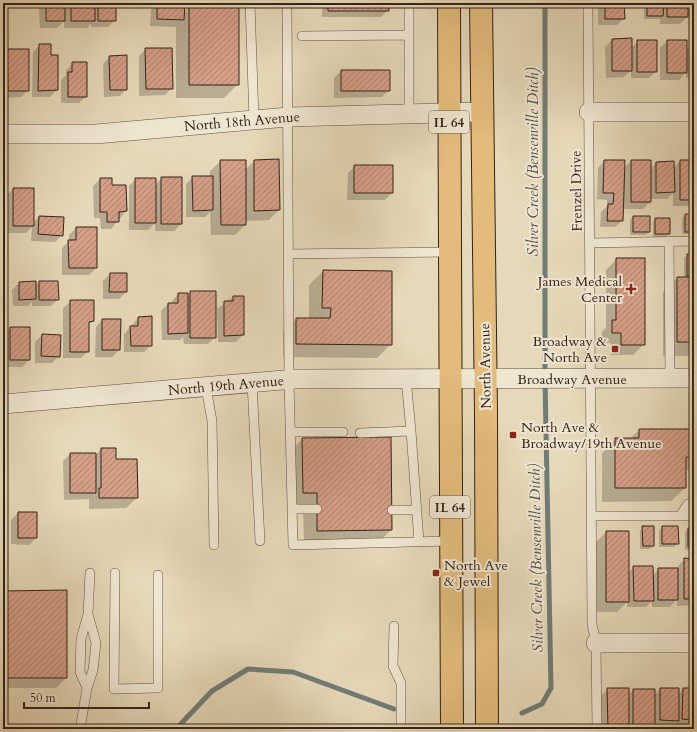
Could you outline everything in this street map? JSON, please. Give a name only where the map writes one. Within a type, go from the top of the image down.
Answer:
[{"type":"main road","name":"IL 64","points":[[449,3],[449,378],[452,729]]},
{"type":"main road","name":"North Avenue","points":[[481,3],[487,729]]},
{"type":"street","name":"North 18th Avenue","points":[[3,134],[96,134],[288,117],[482,112]]},
{"type":"street","points":[[589,112],[694,112]]},
{"type":"street","name":"Broadway Avenue","points":[[449,378],[535,380],[694,378]]},
{"type":"street","name":"North 19th Avenue","points":[[3,404],[289,380],[449,378]]},
{"type":"street","points":[[596,643],[694,643]]},
{"type":"lane","points":[[250,3],[254,120]]},
{"type":"lane","points":[[287,3],[289,380],[293,546],[450,541]]},
{"type":"lane","points":[[409,3],[409,114]]},
{"type":"lane","name":"Frenzel Drive","points":[[588,3],[591,243],[592,624],[596,643],[597,729]]},
{"type":"lane","points":[[302,36],[409,35]]},
{"type":"lane","points":[[591,243],[694,241]]},
{"type":"lane","points":[[669,242],[670,378]]},
{"type":"lane","points":[[288,254],[449,252]]},
{"type":"lane","points":[[406,379],[419,542]]},
{"type":"lane","points":[[252,383],[260,541]]},
{"type":"lane","points":[[206,387],[212,421],[214,545]]},
{"type":"lane","points":[[360,432],[411,430]]},
{"type":"lane","points":[[290,432],[342,432]]},
{"type":"lane","points":[[680,516],[688,504],[694,503]]},
{"type":"lane","points":[[292,509],[317,509]]},
{"type":"lane","points":[[392,510],[417,510]]},
{"type":"lane","points":[[592,516],[694,516]]},
{"type":"lane","points":[[87,688],[80,672],[80,646],[88,614],[90,573]]},
{"type":"lane","points":[[115,574],[114,689],[158,688],[158,575]]},
{"type":"lane","points":[[80,729],[87,688],[93,670],[96,643],[88,614]]},
{"type":"lane","points":[[394,626],[393,666],[401,683],[401,729]]},
{"type":"building","points":[[46,3],[65,3],[65,21],[46,21]]},
{"type":"building","points":[[71,3],[95,3],[95,21],[71,21]]},
{"type":"building","points":[[98,3],[116,3],[116,21],[98,21]]},
{"type":"building","points":[[157,3],[185,3],[184,20],[157,19]]},
{"type":"building","points":[[328,3],[389,3],[389,11],[328,11]]},
{"type":"building","points":[[605,3],[624,3],[625,19],[605,19]]},
{"type":"building","points":[[647,3],[664,3],[663,16],[647,16]]},
{"type":"building","points":[[667,3],[688,3],[688,17],[667,17]]},
{"type":"building","points":[[189,6],[239,6],[239,85],[189,85]]},
{"type":"building","points":[[632,38],[632,71],[612,71],[612,39]]},
{"type":"building","points":[[637,40],[657,40],[657,72],[637,72]]},
{"type":"building","points":[[667,40],[687,40],[687,73],[667,73]]},
{"type":"building","points":[[692,41],[694,41],[694,72],[693,72]]},
{"type":"building","points":[[39,44],[51,44],[51,55],[58,55],[58,90],[38,91]]},
{"type":"building","points":[[145,48],[172,48],[173,89],[146,89]]},
{"type":"building","points":[[7,49],[29,49],[29,91],[8,91]]},
{"type":"building","points":[[127,55],[127,90],[110,90],[109,56]]},
{"type":"building","points":[[72,62],[87,62],[87,97],[68,97],[68,72],[72,72]]},
{"type":"building","points":[[341,70],[390,70],[390,91],[341,91]]},
{"type":"building","points":[[279,159],[280,210],[254,211],[254,160]]},
{"type":"building","points":[[220,160],[246,160],[246,225],[221,225]]},
{"type":"building","points":[[604,160],[625,160],[623,221],[607,221],[608,204],[613,204],[614,193],[603,193]]},
{"type":"building","points":[[631,160],[651,160],[651,202],[631,202]]},
{"type":"building","points":[[680,160],[694,160],[694,200],[680,200]]},
{"type":"building","points":[[674,161],[675,192],[656,193],[656,162]]},
{"type":"building","points":[[354,165],[393,165],[393,193],[354,193]]},
{"type":"building","points":[[192,176],[213,176],[213,210],[193,211]]},
{"type":"building","points":[[161,177],[182,177],[182,224],[161,224]]},
{"type":"building","points":[[100,178],[112,178],[112,185],[126,185],[127,211],[119,212],[119,222],[107,222],[107,212],[100,212]]},
{"type":"building","points":[[135,178],[156,178],[156,223],[135,223]]},
{"type":"building","points":[[13,188],[34,188],[34,226],[13,226]]},
{"type":"building","points":[[685,214],[694,214],[694,232],[685,232]]},
{"type":"building","points":[[39,216],[64,217],[63,236],[38,234]]},
{"type":"building","points":[[633,216],[650,216],[650,232],[633,232]]},
{"type":"building","points":[[655,218],[670,218],[670,234],[655,234]]},
{"type":"building","points":[[76,227],[97,227],[97,268],[69,268],[68,240],[76,240]]},
{"type":"building","points":[[687,254],[694,254],[694,276],[687,276]]},
{"type":"building","name":"James Medical Center","points":[[616,258],[645,258],[645,345],[621,345],[621,333],[612,333],[612,320],[616,320]]},
{"type":"building","points":[[323,270],[392,271],[392,345],[296,344],[296,318],[330,318],[331,308],[322,308]]},
{"type":"building","points":[[110,273],[127,273],[127,292],[109,292]]},
{"type":"building","points":[[677,277],[694,277],[694,342],[677,342]]},
{"type":"building","points":[[36,281],[36,299],[19,300],[19,282]]},
{"type":"building","points":[[39,281],[58,281],[59,300],[39,300]]},
{"type":"building","points":[[190,291],[216,291],[216,338],[190,338]]},
{"type":"building","points":[[178,293],[188,293],[188,333],[168,334],[168,303],[178,303]]},
{"type":"building","points":[[233,296],[244,296],[244,335],[224,336],[224,301],[233,301]]},
{"type":"building","points":[[70,300],[94,300],[94,321],[89,322],[89,352],[70,352]]},
{"type":"building","points":[[152,316],[152,346],[131,346],[130,326],[138,326],[138,317]]},
{"type":"building","points":[[102,319],[121,319],[120,350],[102,350]]},
{"type":"building","points":[[10,327],[30,327],[30,360],[10,360]]},
{"type":"building","points":[[42,334],[61,335],[60,357],[41,356]]},
{"type":"building","points":[[639,429],[694,429],[694,457],[686,457],[686,488],[615,488],[615,438],[639,438]]},
{"type":"building","points":[[391,437],[392,530],[317,531],[317,493],[303,493],[302,438]]},
{"type":"building","points":[[101,448],[116,448],[116,459],[137,459],[138,498],[99,498],[99,488],[101,488]]},
{"type":"building","points":[[70,453],[96,453],[96,493],[70,493]]},
{"type":"building","points":[[18,512],[37,512],[37,538],[18,538]]},
{"type":"building","points":[[642,526],[654,526],[654,546],[643,546]]},
{"type":"building","points":[[662,526],[678,526],[679,544],[662,544]]},
{"type":"building","points":[[688,528],[694,528],[694,547],[688,547]]},
{"type":"building","points":[[606,531],[629,531],[629,602],[606,602]]},
{"type":"building","points":[[684,558],[694,559],[694,599],[684,599]]},
{"type":"building","points":[[633,566],[653,566],[654,601],[634,601]]},
{"type":"building","points":[[658,568],[678,568],[678,600],[658,600]]},
{"type":"building","points":[[67,590],[67,678],[3,678],[3,591]]},
{"type":"building","points":[[607,688],[629,688],[629,728],[608,728]]},
{"type":"building","points":[[660,688],[679,688],[679,721],[660,720]]},
{"type":"building","points":[[683,688],[694,688],[694,720],[682,719]]},
{"type":"building","points":[[633,689],[655,689],[655,727],[633,727]]},
{"type":"waterway","name":"Silver Creek (Bensenville Ditch)","points":[[522,713],[542,704],[551,688],[545,380],[545,3]]},
{"type":"waterway","name":"Silver Creek (Bensenville Ditch)","points":[[176,729],[212,691],[248,669],[293,672],[394,709]]},
{"type":"place","name":"James Medical Center","points":[[631,289]]},
{"type":"place","name":"Broadway & North Ave","points":[[615,349]]},
{"type":"place","name":"North Ave & Broadway/19th Avenue","points":[[513,435]]},
{"type":"place","name":"North Ave & Jewel","points":[[436,573]]}]
